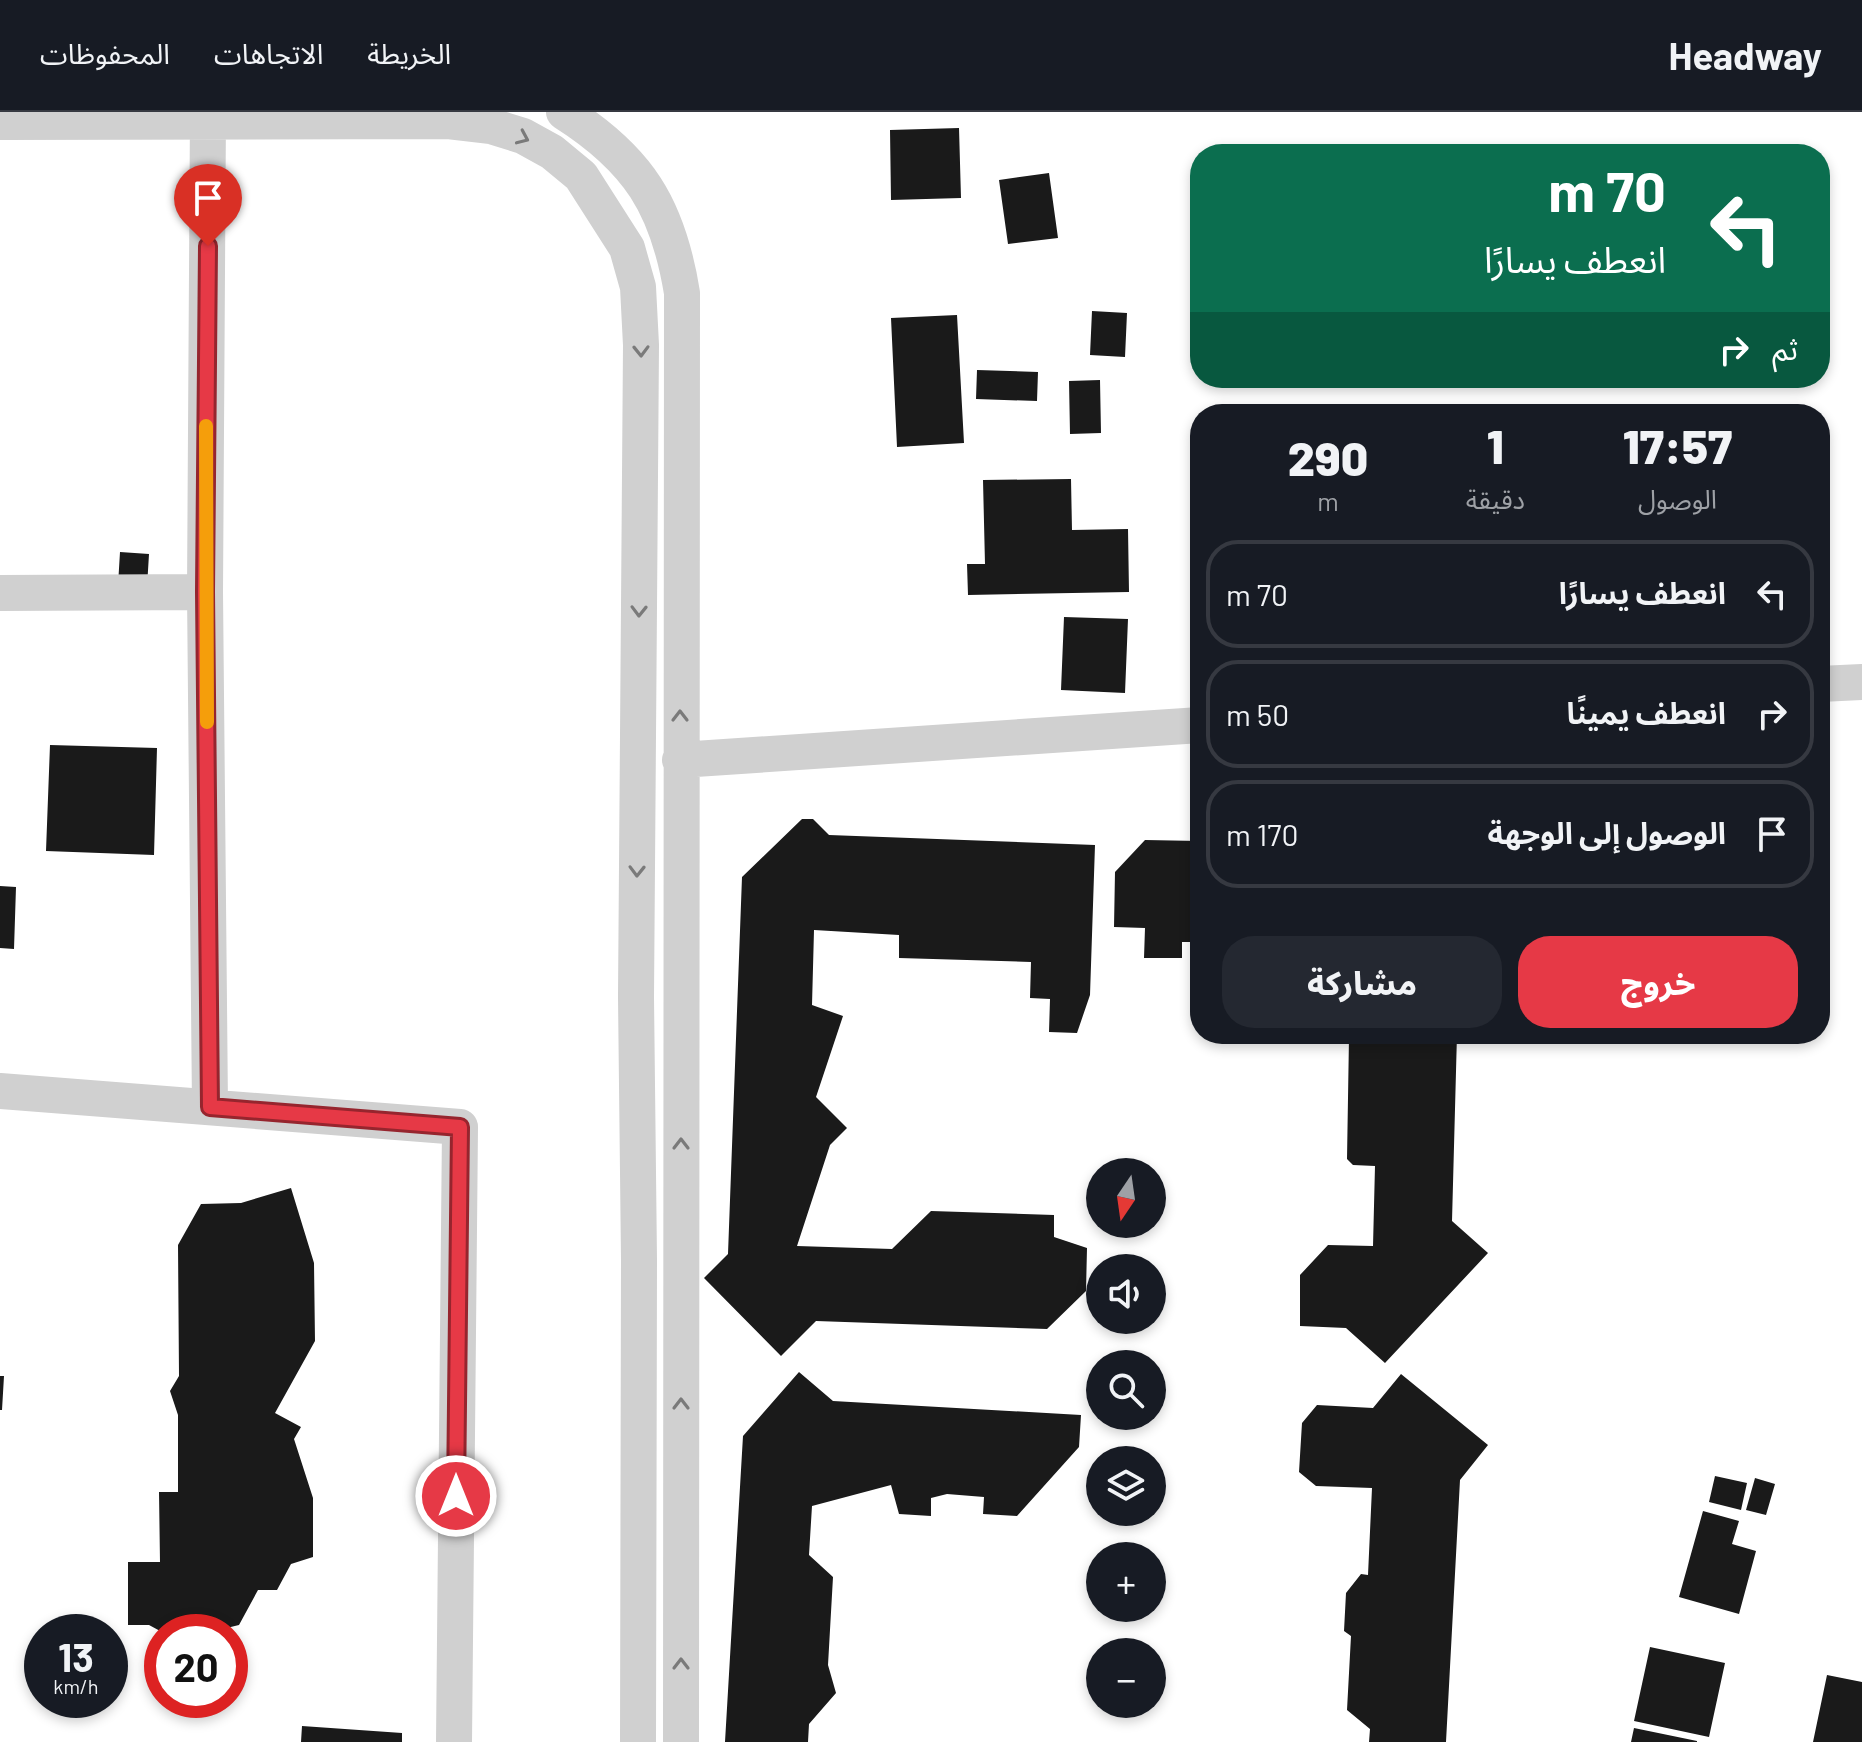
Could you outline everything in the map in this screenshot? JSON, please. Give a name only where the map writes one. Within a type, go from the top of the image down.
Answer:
[{"type":"street","points":[[564,112],[598,134],[637,173],[658,209],[675,253],[682,293],[681,1742]]},
{"type":"street","points":[[0,122],[208,116],[448,121],[491,126],[523,136],[552,152],[581,176],[627,248],[638,287],[641,345],[636,997],[638,1742]]},
{"type":"street","points":[[208,116],[205,592],[210,1107]]},
{"type":"street","points":[[0,593],[205,592]]},
{"type":"street","points":[[1830,684],[1862,682]]},
{"type":"street","points":[[680,760],[1190,726]]},
{"type":"street","points":[[0,1091],[460,1127],[454,1742]]},
{"type":"building","points":[[959,128],[961,198],[891,200],[890,130]]},
{"type":"building","points":[[1049,173],[1058,238],[1008,244],[999,180]]},
{"type":"building","points":[[1092,311],[1127,313],[1125,357],[1090,355]]},
{"type":"building","points":[[957,315],[964,443],[897,447],[891,318]]},
{"type":"building","points":[[977,370],[1038,372],[1037,401],[976,399]]},
{"type":"building","points":[[1100,380],[1101,433],[1070,434],[1069,381]]},
{"type":"building","points":[[1071,479],[1072,530],[1128,529],[1129,592],[968,595],[967,564],[985,564],[983,480]]},
{"type":"building","points":[[120,552],[149,554],[147,587],[118,585]]},
{"type":"building","points":[[1064,617],[1128,619],[1125,693],[1061,690]]},
{"type":"building","points":[[50,745],[157,748],[154,855],[46,851]]},
{"type":"building","points":[[802,819],[813,819],[829,835],[1095,845],[1090,995],[1077,1033],[1049,1032],[1050,999],[1030,998],[1031,962],[899,958],[899,935],[814,930],[812,1005],[843,1016],[816,1097],[847,1128],[830,1145],[797,1246],[892,1249],[931,1211],[1054,1215],[1054,1237],[1087,1248],[1086,1291],[1047,1329],[816,1321],[781,1356],[704,1278],[728,1254],[742,877]]},
{"type":"building","points":[[1145,840],[1190,841],[1190,942],[1182,942],[1182,958],[1144,958],[1145,928],[1114,927],[1115,872]]},
{"type":"building","points":[[0,886],[16,887],[14,949],[0,948]]},
{"type":"building","points":[[1349,1044],[1457,1044],[1452,1221],[1488,1253],[1385,1363],[1346,1328],[1300,1326],[1300,1275],[1328,1245],[1373,1246],[1375,1166],[1353,1165],[1347,1159]]},
{"type":"building","points":[[291,1188],[314,1263],[315,1341],[275,1413],[301,1427],[294,1439],[313,1498],[313,1557],[291,1564],[277,1590],[258,1590],[245,1614],[144,1614],[144,1625],[128,1625],[128,1562],[160,1562],[159,1492],[178,1492],[178,1415],[170,1391],[179,1376],[178,1245],[201,1204],[241,1203]]},
{"type":"building","points":[[799,1372],[833,1401],[1081,1415],[1079,1447],[1017,1516],[983,1514],[984,1497],[947,1494],[931,1498],[931,1516],[899,1514],[891,1485],[812,1506],[809,1555],[833,1577],[828,1665],[836,1693],[809,1724],[808,1742],[725,1742],[743,1436]]},
{"type":"building","points":[[1401,1374],[1488,1445],[1460,1480],[1446,1742],[1369,1742],[1370,1729],[1347,1710],[1351,1636],[1344,1631],[1346,1593],[1361,1574],[1368,1575],[1372,1488],[1316,1486],[1299,1472],[1302,1423],[1317,1405],[1373,1408]]},
{"type":"building","points":[[0,1376],[4,1376],[2,1410],[0,1410]]},
{"type":"building","points":[[1715,1476],[1747,1483],[1741,1510],[1709,1502]]},
{"type":"building","points":[[1755,1478],[1775,1484],[1766,1515],[1746,1510]]},
{"type":"building","points":[[1703,1511],[1739,1521],[1732,1544],[1756,1551],[1739,1614],[1679,1597]]},
{"type":"building","points":[[1650,1647],[1725,1663],[1709,1737],[1634,1721]]},
{"type":"building","points":[[1827,1675],[1862,1682],[1862,1742],[1813,1742]]},
{"type":"building","points":[[302,1726],[402,1733],[402,1742],[301,1742]]},
{"type":"building","points":[[1634,1728],[1697,1741],[1697,1742],[1631,1742]]},
{"type":"slow traffic","points":[[206,426],[207,722]]},
{"type":"route","points":[[208,246],[205,592],[210,1107],[460,1127],[456,1496]]}]
